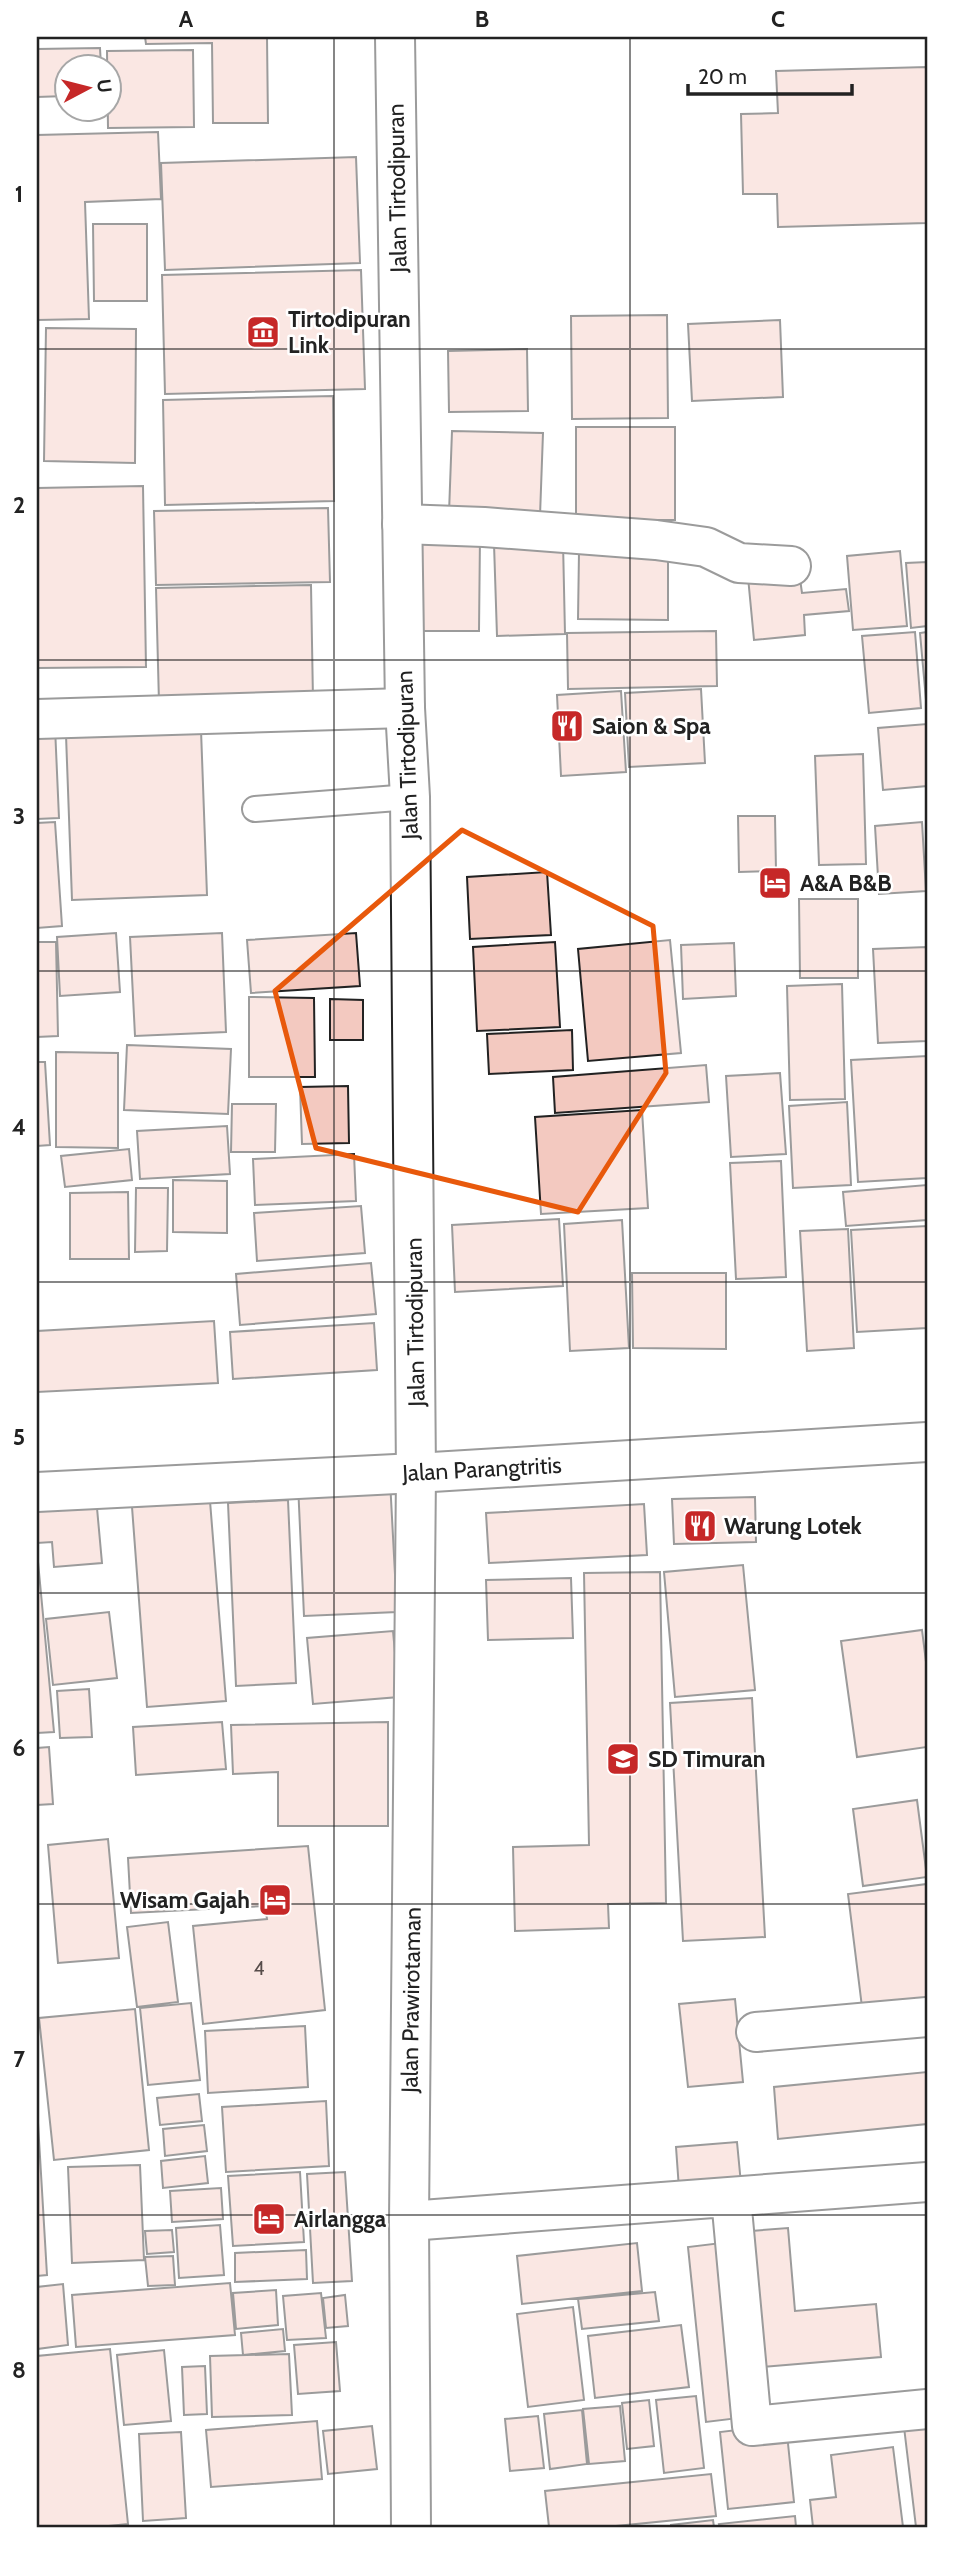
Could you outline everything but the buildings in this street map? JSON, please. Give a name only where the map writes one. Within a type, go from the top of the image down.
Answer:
[{"type":"street","name":"Jalan Tirtodipuran","points":[[395,37],[405,708],[410,797],[416,1473]]},
{"type":"street","points":[[402,524],[484,527],[656,540],[706,547],[738,563],[791,566]]},
{"type":"street","points":[[37,719],[405,708]]},
{"type":"street","name":"Jalan Parangtritis","points":[[37,1492],[416,1473],[927,1441]]},
{"type":"street","name":"Jalan Prawirotaman","points":[[411,2527],[409,2221],[416,1473]]},
{"type":"street","points":[[756,2032],[927,2017]]},
{"type":"street","points":[[409,2221],[927,2182]]},
{"type":"street","points":[[731,2198],[752,2426],[927,2409]]},
{"type":"lane","points":[[255,809],[410,797]]},
{"type":"highlighted area","points":[[462,830],[653,926],[666,1073],[578,1212],[316,1148],[275,991]]},
{"type":"place","name":"Tirtodipuran Link","points":[[263,332]]},
{"type":"place","name":"Saion & Spa","points":[[567,726]]},
{"type":"place","name":"A&A B&B","points":[[775,883]]},
{"type":"place","name":"Warung Lotek","points":[[700,1526]]},
{"type":"place","name":"SD Timuran","points":[[623,1759]]},
{"type":"place","name":"Wisam Gajah","points":[[275,1900]]},
{"type":"place","name":"Airlangga","points":[[269,2219]]}]
